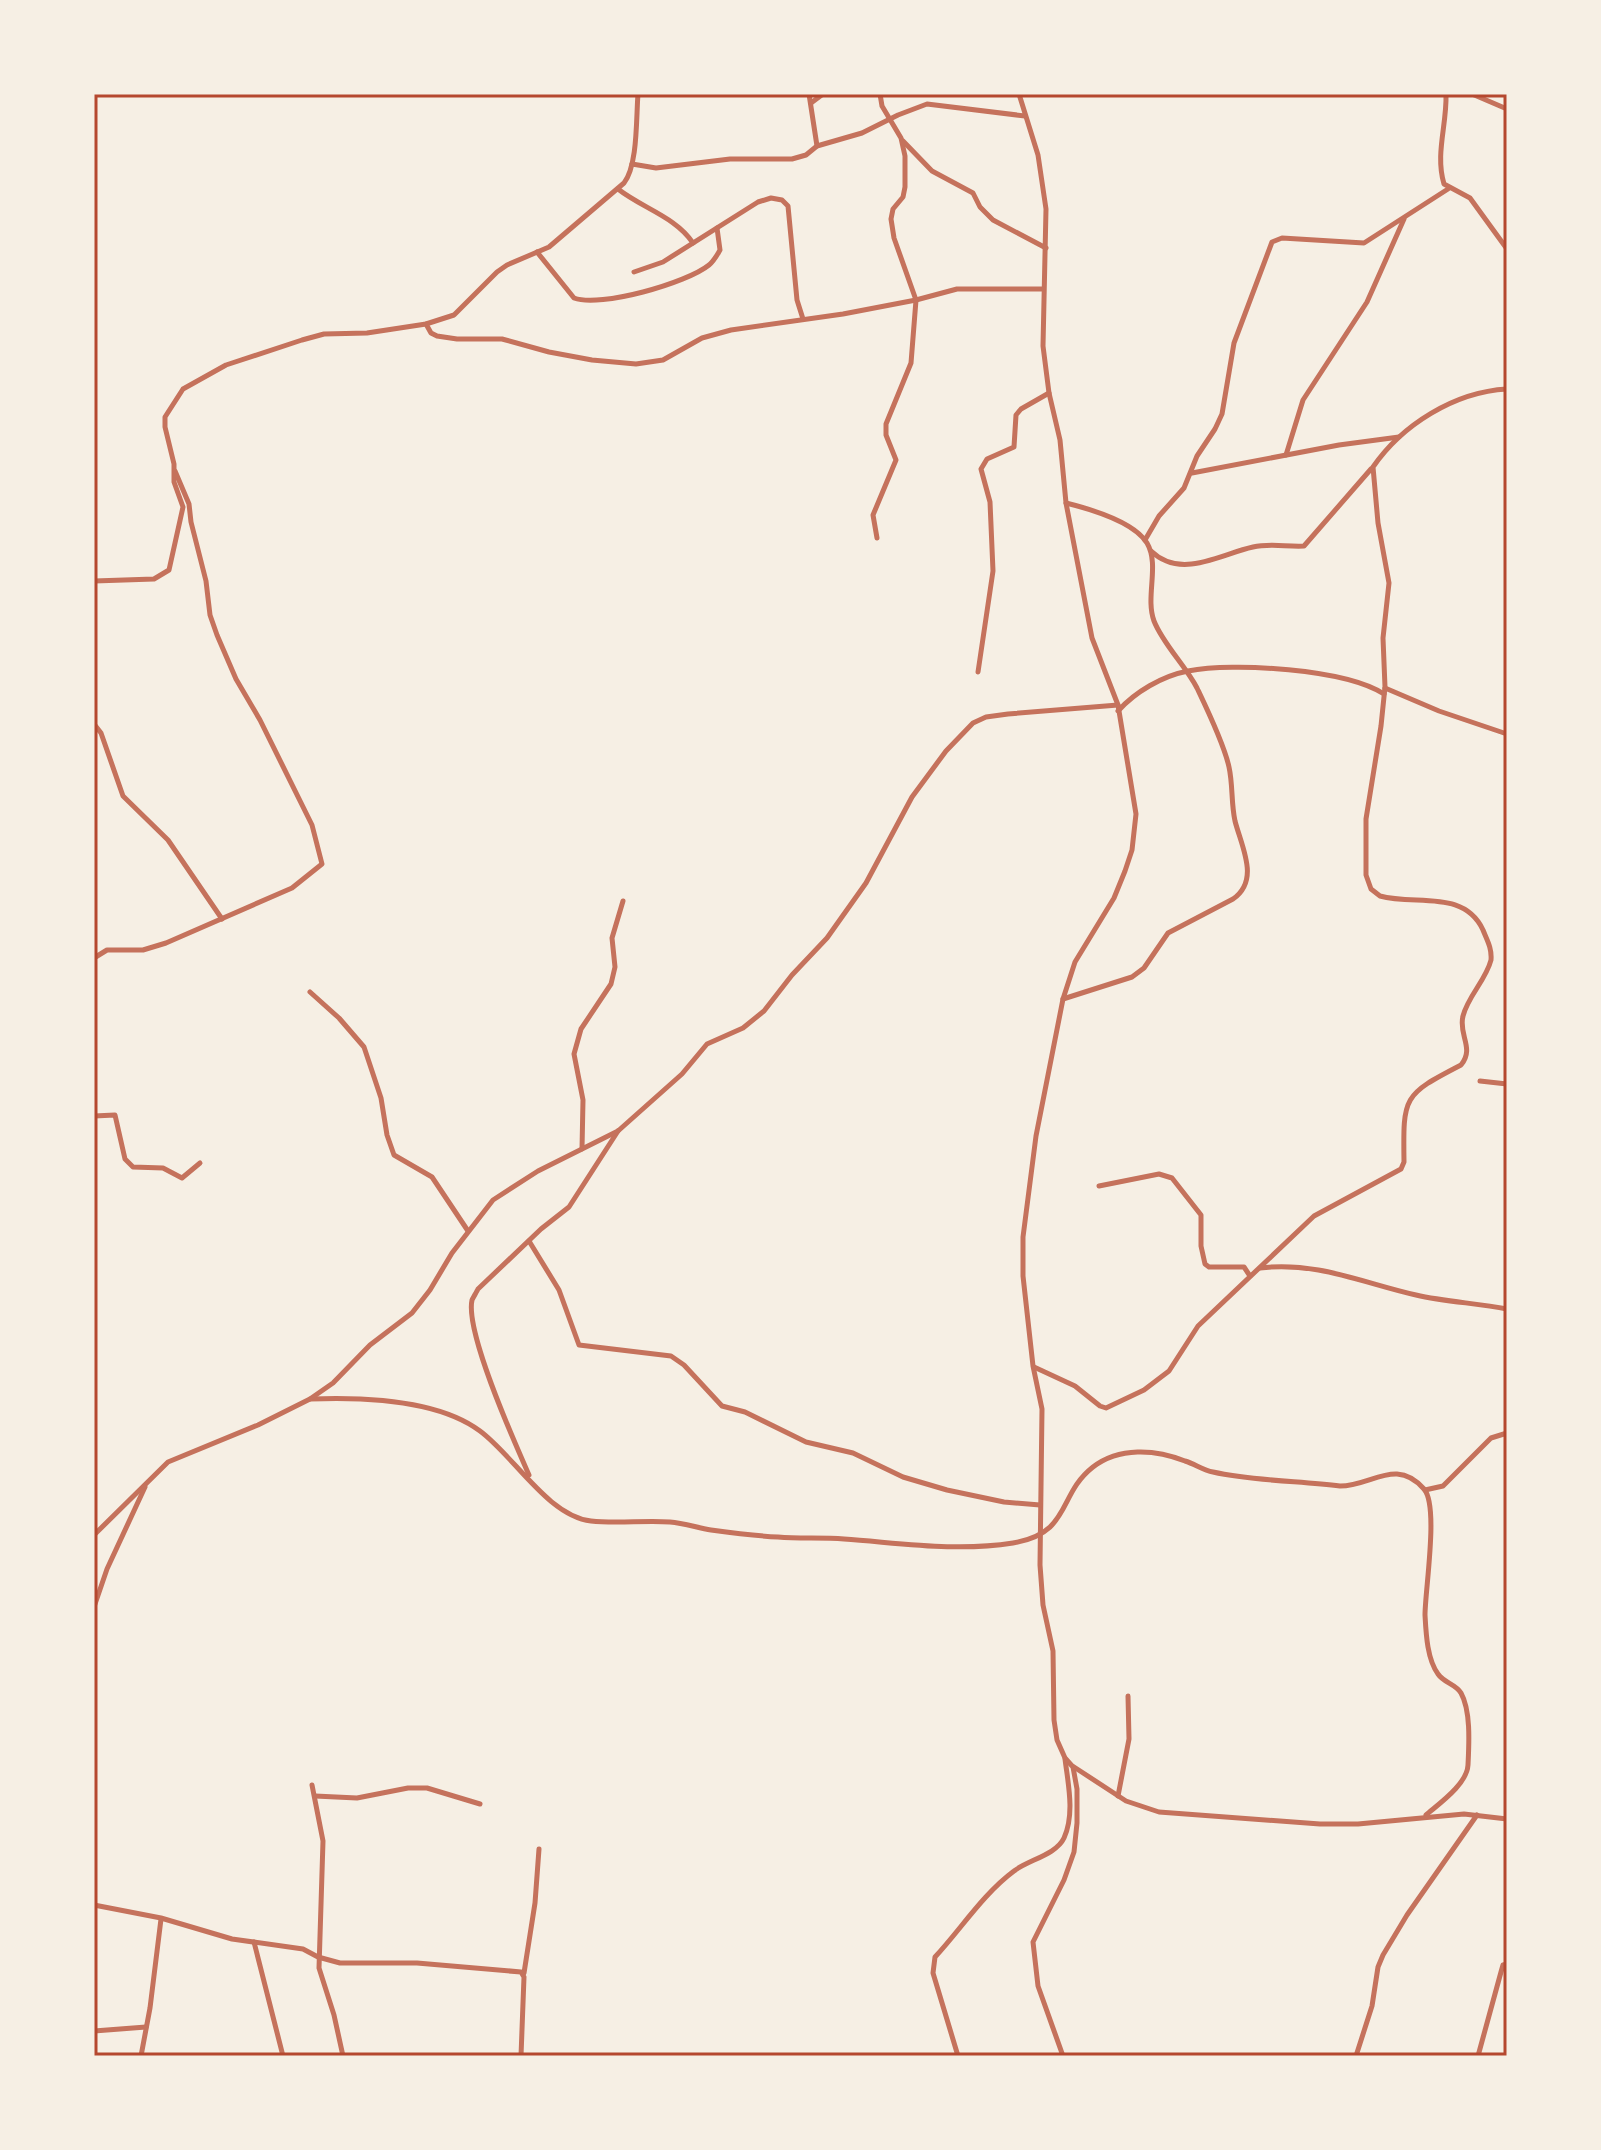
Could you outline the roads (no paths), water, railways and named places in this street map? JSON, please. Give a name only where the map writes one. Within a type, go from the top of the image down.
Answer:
[{"type":"street","points":[[94,958],[107,950],[152,948],[292,888],[320,867],[322,857],[312,825],[236,679],[217,635],[210,615],[189,504],[174,468],[165,427],[166,414],[183,389],[222,367],[324,334],[367,333],[426,324],[454,315],[497,272],[549,247],[618,189],[629,176],[638,94]]},
{"type":"street","points":[[809,94],[817,146]]},
{"type":"street","points":[[811,103],[823,94]]},
{"type":"street","points":[[880,94],[882,106],[901,138],[932,171],[973,193],[980,207],[993,220],[1046,248]]},
{"type":"street","points":[[1019,94],[1038,155],[1044,195],[1043,346],[1049,393],[1060,440],[1066,503],[1092,638],[1118,708],[1136,814],[1132,850],[1114,898],[1075,962],[1063,999],[1046,1076],[1026,1197],[1023,1276],[1033,1366],[1042,1409],[1040,1535],[1043,1605],[1053,1651],[1057,1740],[1073,1767],[1118,1796],[1159,1812],[1269,1822],[1358,1824],[1426,1815],[1477,1814],[1507,1819]]},
{"type":"street","points":[[1446,94],[1445,125],[1439,155],[1442,179],[1448,189],[1470,198],[1507,249]]},
{"type":"street","points":[[1472,94],[1507,109]]},
{"type":"street","points":[[632,164],[656,168],[730,159],[792,159],[806,155],[817,146],[862,133],[927,104],[1026,116]]},
{"type":"street","points":[[877,538],[873,515],[896,460],[886,435],[886,424],[911,363],[916,300],[894,238],[891,219],[905,187],[907,169],[901,138]]},
{"type":"street","points":[[618,189],[633,201],[679,226],[693,243]]},
{"type":"street","points":[[1145,540],[1159,516],[1178,498],[1197,456],[1222,414],[1234,343],[1272,242],[1282,238],[1364,243],[1448,189]]},
{"type":"street","points":[[634,272],[663,262],[758,202],[771,198],[786,202],[793,235],[797,300],[803,319]]},
{"type":"street","points":[[1286,455],[1303,400],[1367,302],[1404,219]]},
{"type":"street","points":[[537,252],[574,298],[623,296],[658,288],[708,266],[720,250],[717,228]]},
{"type":"street","points":[[426,324],[431,333],[446,338],[502,339],[563,355],[636,364],[663,360],[718,332],[916,300],[968,288],[1043,289]]},
{"type":"street","points":[[1150,550],[1167,562],[1183,565],[1235,554],[1251,547],[1304,546],[1399,437],[1424,417],[1475,394],[1507,389]]},
{"type":"street","points":[[978,672],[993,571],[990,502],[981,469],[987,459],[1014,447],[1016,415],[1021,409],[1049,393]]},
{"type":"street","points":[[1191,473],[1399,437]]},
{"type":"street","points":[[1033,1366],[1075,1386],[1106,1408],[1144,1390],[1169,1371],[1198,1326],[1314,1216],[1401,1169],[1404,1162],[1403,1129],[1412,1096],[1422,1086],[1461,1065],[1466,1059],[1469,1051],[1463,1032],[1463,1016],[1492,952],[1478,920],[1462,905],[1380,896],[1371,889],[1366,875],[1366,819],[1384,690],[1383,638],[1389,583],[1378,523],[1373,467]]},
{"type":"street","points":[[94,581],[154,579],[169,570],[183,507],[174,482],[174,468]]},
{"type":"street","points":[[1063,999],[1132,977],[1144,968],[1168,933],[1233,899],[1246,887],[1248,872],[1234,817],[1229,763],[1188,671],[1154,620],[1150,550],[1145,540],[1111,518],[1066,503]]},
{"type":"street","points":[[94,1535],[161,1467],[172,1460],[258,1425],[310,1399],[333,1383],[370,1345],[412,1313],[493,1200],[618,1131],[682,1074],[707,1044],[743,1028],[769,1005],[827,938],[866,883],[912,797],[946,751],[973,723],[986,717],[1008,714],[1118,708],[1162,679],[1188,671],[1276,668],[1370,685],[1507,734]]},
{"type":"street","points":[[94,724],[101,733],[123,796],[168,840],[222,919]]},
{"type":"street","points":[[582,1150],[583,1100],[574,1054],[581,1029],[611,984],[615,967],[612,938],[623,901]]},
{"type":"street","points":[[310,992],[339,1018],[364,1047],[381,1098],[390,1150],[399,1159],[432,1177],[468,1231]]},
{"type":"street","points":[[1480,1081],[1507,1084]]},
{"type":"street","points":[[94,1116],[115,1115],[125,1159],[133,1167],[163,1168],[182,1178],[200,1163]]},
{"type":"street","points":[[531,1479],[492,1387],[472,1312],[472,1299],[478,1289],[569,1207],[618,1131]]},
{"type":"street","points":[[1099,1186],[1159,1174],[1172,1178],[1201,1215],[1201,1246],[1205,1264],[1209,1267],[1244,1267],[1250,1276]]},
{"type":"street","points":[[529,1241],[559,1290],[579,1345],[671,1356],[684,1365],[722,1406],[745,1412],[806,1442],[853,1453],[903,1477],[947,1490],[1004,1502],[1040,1505]]},
{"type":"street","points":[[1259,1268],[1313,1268],[1417,1296],[1507,1309]]},
{"type":"street","points":[[310,1399],[340,1398],[406,1404],[450,1414],[478,1430],[558,1507],[574,1517],[591,1521],[673,1522],[709,1530],[779,1538],[843,1538],[969,1548],[1017,1542],[1040,1535],[1055,1524],[1082,1478],[1094,1466],[1128,1451],[1169,1455],[1213,1472],[1340,1486],[1357,1484],[1387,1473],[1407,1476],[1425,1490],[1429,1501],[1425,1614],[1428,1640],[1437,1673],[1458,1688],[1467,1715],[1468,1769],[1457,1786],[1426,1815]]},
{"type":"street","points":[[1425,1490],[1443,1486],[1491,1438],[1507,1433]]},
{"type":"street","points":[[94,1607],[107,1569],[147,1483]]},
{"type":"street","points":[[1118,1796],[1129,1739],[1128,1696]]},
{"type":"street","points":[[958,2056],[933,1973],[935,1957],[1004,1878],[1059,1845],[1068,1827],[1069,1813],[1065,1758]]},
{"type":"street","points":[[1063,2056],[1038,1986],[1033,1942],[1064,1880],[1074,1852],[1077,1805],[1073,1767]]},
{"type":"street","points":[[312,1785],[323,1841],[318,1957],[343,2056]]},
{"type":"street","points":[[315,1796],[357,1798],[408,1788],[427,1788],[480,1804]]},
{"type":"street","points":[[1356,2056],[1372,2006],[1383,1955],[1477,1814]]},
{"type":"street","points":[[521,2056],[524,1973],[535,1903],[539,1849]]},
{"type":"street","points":[[94,1905],[161,1918],[232,1939],[303,1949],[340,1963],[417,1963],[524,1973]]},
{"type":"street","points":[[141,2056],[161,1918]]},
{"type":"street","points":[[254,1942],[283,2056]]},
{"type":"street","points":[[1478,2056],[1503,1965],[1507,1964]]},
{"type":"street","points":[[94,2031],[146,2027]]}]
